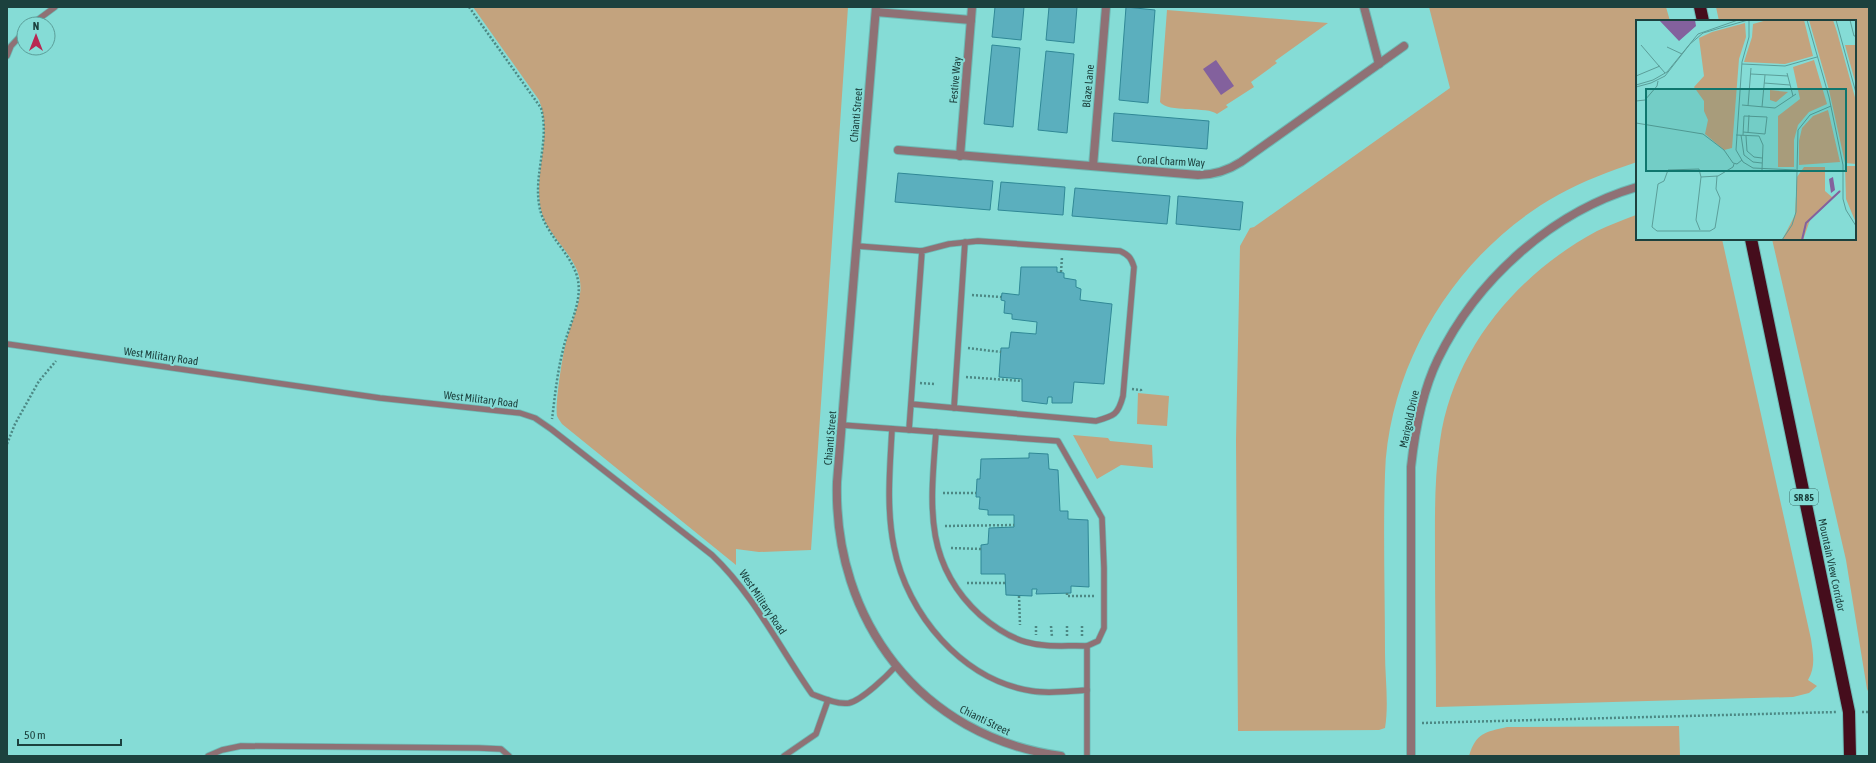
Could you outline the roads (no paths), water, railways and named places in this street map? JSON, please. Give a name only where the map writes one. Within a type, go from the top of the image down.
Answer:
[{"type":"highway","points":[[1700,7],[1703,20]]},
{"type":"highway","name":"Mountain View Corridor","points":[[1752,240],[1849,712],[1850,756]]},
{"type":"street","name":"Festive Way","points":[[960,156],[972,7]]},
{"type":"street","name":"Blaze Lane","points":[[1093,166],[1106,7]]},
{"type":"street","points":[[1364,7],[1378,64]]},
{"type":"street","points":[[876,10],[971,20]]},
{"type":"street","name":"Chianti Street","points":[[876,10],[836,504],[841,549],[853,592],[879,643],[896,666],[932,701],[980,732],[1024,749],[1061,756]]},
{"type":"street","name":"Coral Charm Way","points":[[898,150],[1198,175],[1224,171],[1242,162],[1404,46]]},
{"type":"street","name":"Marigold Drive","points":[[1411,756],[1411,467],[1413,444],[1423,400],[1438,359],[1448,340],[1473,302],[1518,254],[1555,226],[1576,213],[1598,202],[1636,187]]},
{"type":"lane","points":[[43,16],[55,7]]},
{"type":"lane","points":[[7,56],[11,46],[16,41]]},
{"type":"lane","points":[[856,246],[922,251],[949,244],[978,241],[1120,251],[1128,254],[1134,267],[1123,396],[1120,409],[1112,416],[1096,421],[911,404]]},
{"type":"lane","points":[[954,408],[965,242]]},
{"type":"lane","points":[[909,430],[922,251]]},
{"type":"lane","name":"West Military Road","points":[[7,344],[59,353],[380,398],[520,413],[535,418],[550,428],[712,555],[728,570],[747,593],[812,694],[828,700],[849,703],[875,687],[896,666]]},
{"type":"lane","points":[[842,425],[1058,441],[1102,518],[1104,628],[1098,641],[1087,646],[1027,643],[1010,637],[992,625],[968,604],[952,583],[942,564],[934,532],[932,509],[936,432]]},
{"type":"lane","points":[[892,428],[889,479],[890,514],[894,546],[904,582],[922,617],[949,648],[978,670],[1008,685],[1033,691],[1087,690]]},
{"type":"lane","points":[[1087,646],[1087,756]]},
{"type":"lane","points":[[784,756],[816,734],[828,700]]},
{"type":"lane","points":[[208,756],[222,750],[249,746],[479,748],[501,749],[509,756]]}]
